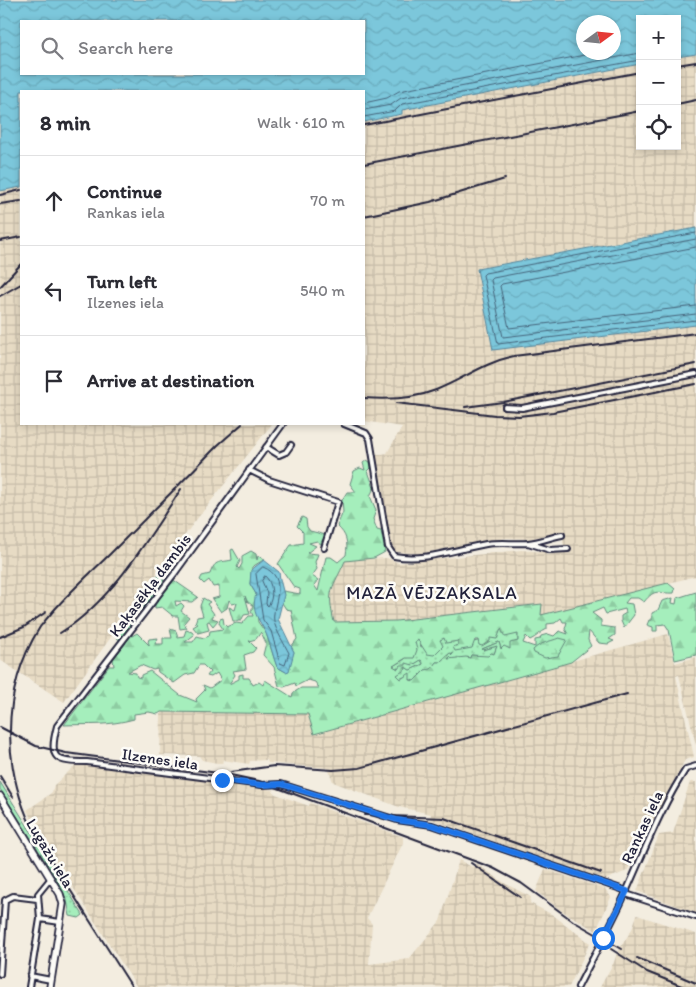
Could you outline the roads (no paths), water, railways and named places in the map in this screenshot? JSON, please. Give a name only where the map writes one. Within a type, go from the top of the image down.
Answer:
[{"type":"street","points":[[505,407],[522,408],[696,374]]},
{"type":"street","name":"Kaķasēkļa dambis","points":[[63,762],[57,758],[54,751],[57,726],[169,581],[282,425]]},
{"type":"street","points":[[346,425],[366,433],[370,439],[388,547],[394,556],[406,558],[424,557],[493,544],[528,543],[562,535]]},
{"type":"street","points":[[266,447],[279,456],[286,452],[291,445]]},
{"type":"street","points":[[249,470],[269,480],[338,502],[324,548]]},
{"type":"street","points":[[528,543],[550,550],[568,549]]},
{"type":"street","name":"Ilzenes iela","points":[[63,762],[87,762],[262,785],[281,784],[397,820],[432,825],[696,917]]},
{"type":"street","name":"Rankas iela","points":[[578,987],[626,892],[653,830],[678,781],[686,768],[696,766]]},
{"type":"street","name":"Lugažu iela","points":[[0,796],[51,878],[63,904],[51,984]]},
{"type":"street","points":[[28,987],[40,919],[37,899],[40,889],[51,878]]},
{"type":"street","points":[[0,974],[0,944],[4,900],[13,896],[37,899]]},
{"type":"street","points":[[40,919],[61,922]]},
{"type":"street","points":[[25,965],[32,966]]},
{"type":"street","points":[[30,976],[51,984]]},
{"type":"water","points":[[0,0],[696,0],[696,54],[681,56],[681,15],[636,15],[636,65],[402,110],[402,114],[365,122],[365,90],[20,90],[20,187],[0,191]]},
{"type":"water","points":[[696,228],[696,325],[493,350],[477,269]]},
{"type":"water","points":[[264,560],[279,572],[284,595],[278,619],[294,652],[289,671],[286,672],[277,667],[267,636],[254,607],[256,594],[250,584],[251,570]]},
{"type":"railway","points":[[681,64],[696,62]]},
{"type":"railway","points":[[365,125],[636,73]]},
{"type":"railway","points":[[681,103],[696,100]]},
{"type":"railway","points":[[365,164],[636,112]]},
{"type":"railway","points":[[365,216],[430,202],[505,179]]},
{"type":"railway","points":[[0,195],[20,190]]},
{"type":"railway","points":[[0,204],[20,201]]},
{"type":"railway","points":[[0,241],[20,237]]},
{"type":"railway","points":[[0,287],[20,265]]},
{"type":"railway","points":[[0,296],[20,285]]},
{"type":"railway","points":[[365,398],[400,398],[427,393],[446,386],[483,367],[514,356],[696,333]]},
{"type":"railway","points":[[465,407],[503,402],[696,364]]},
{"type":"railway","points":[[396,403],[495,415],[519,416],[553,412],[696,384]]},
{"type":"railway","points":[[37,838],[25,812],[17,785],[10,731],[12,704],[18,677],[27,652],[40,627],[64,599],[218,445],[241,425]]},
{"type":"railway","points":[[60,633],[79,620],[96,604],[128,568],[181,489]]},
{"type":"railway","points":[[0,637],[24,627],[46,612]]},
{"type":"railway","points":[[231,772],[274,766],[333,770],[359,768],[627,694]]},
{"type":"railway","points":[[0,727],[36,746],[66,753],[226,774],[259,781],[493,868],[521,883],[573,921],[622,949]]},
{"type":"railway","points":[[0,776],[13,797]]},
{"type":"railway","points":[[365,815],[444,818],[601,873]]},
{"type":"railway","points":[[34,833],[132,987]]},
{"type":"railway","points":[[471,863],[520,897]]},
{"type":"railway","points":[[611,949],[647,972],[684,987]]},
{"type":"railway","points":[[637,958],[696,983]]},
{"type":"district","name":"MAZĀ VĒJZAĶSALA","points":[[432,593]]}]
